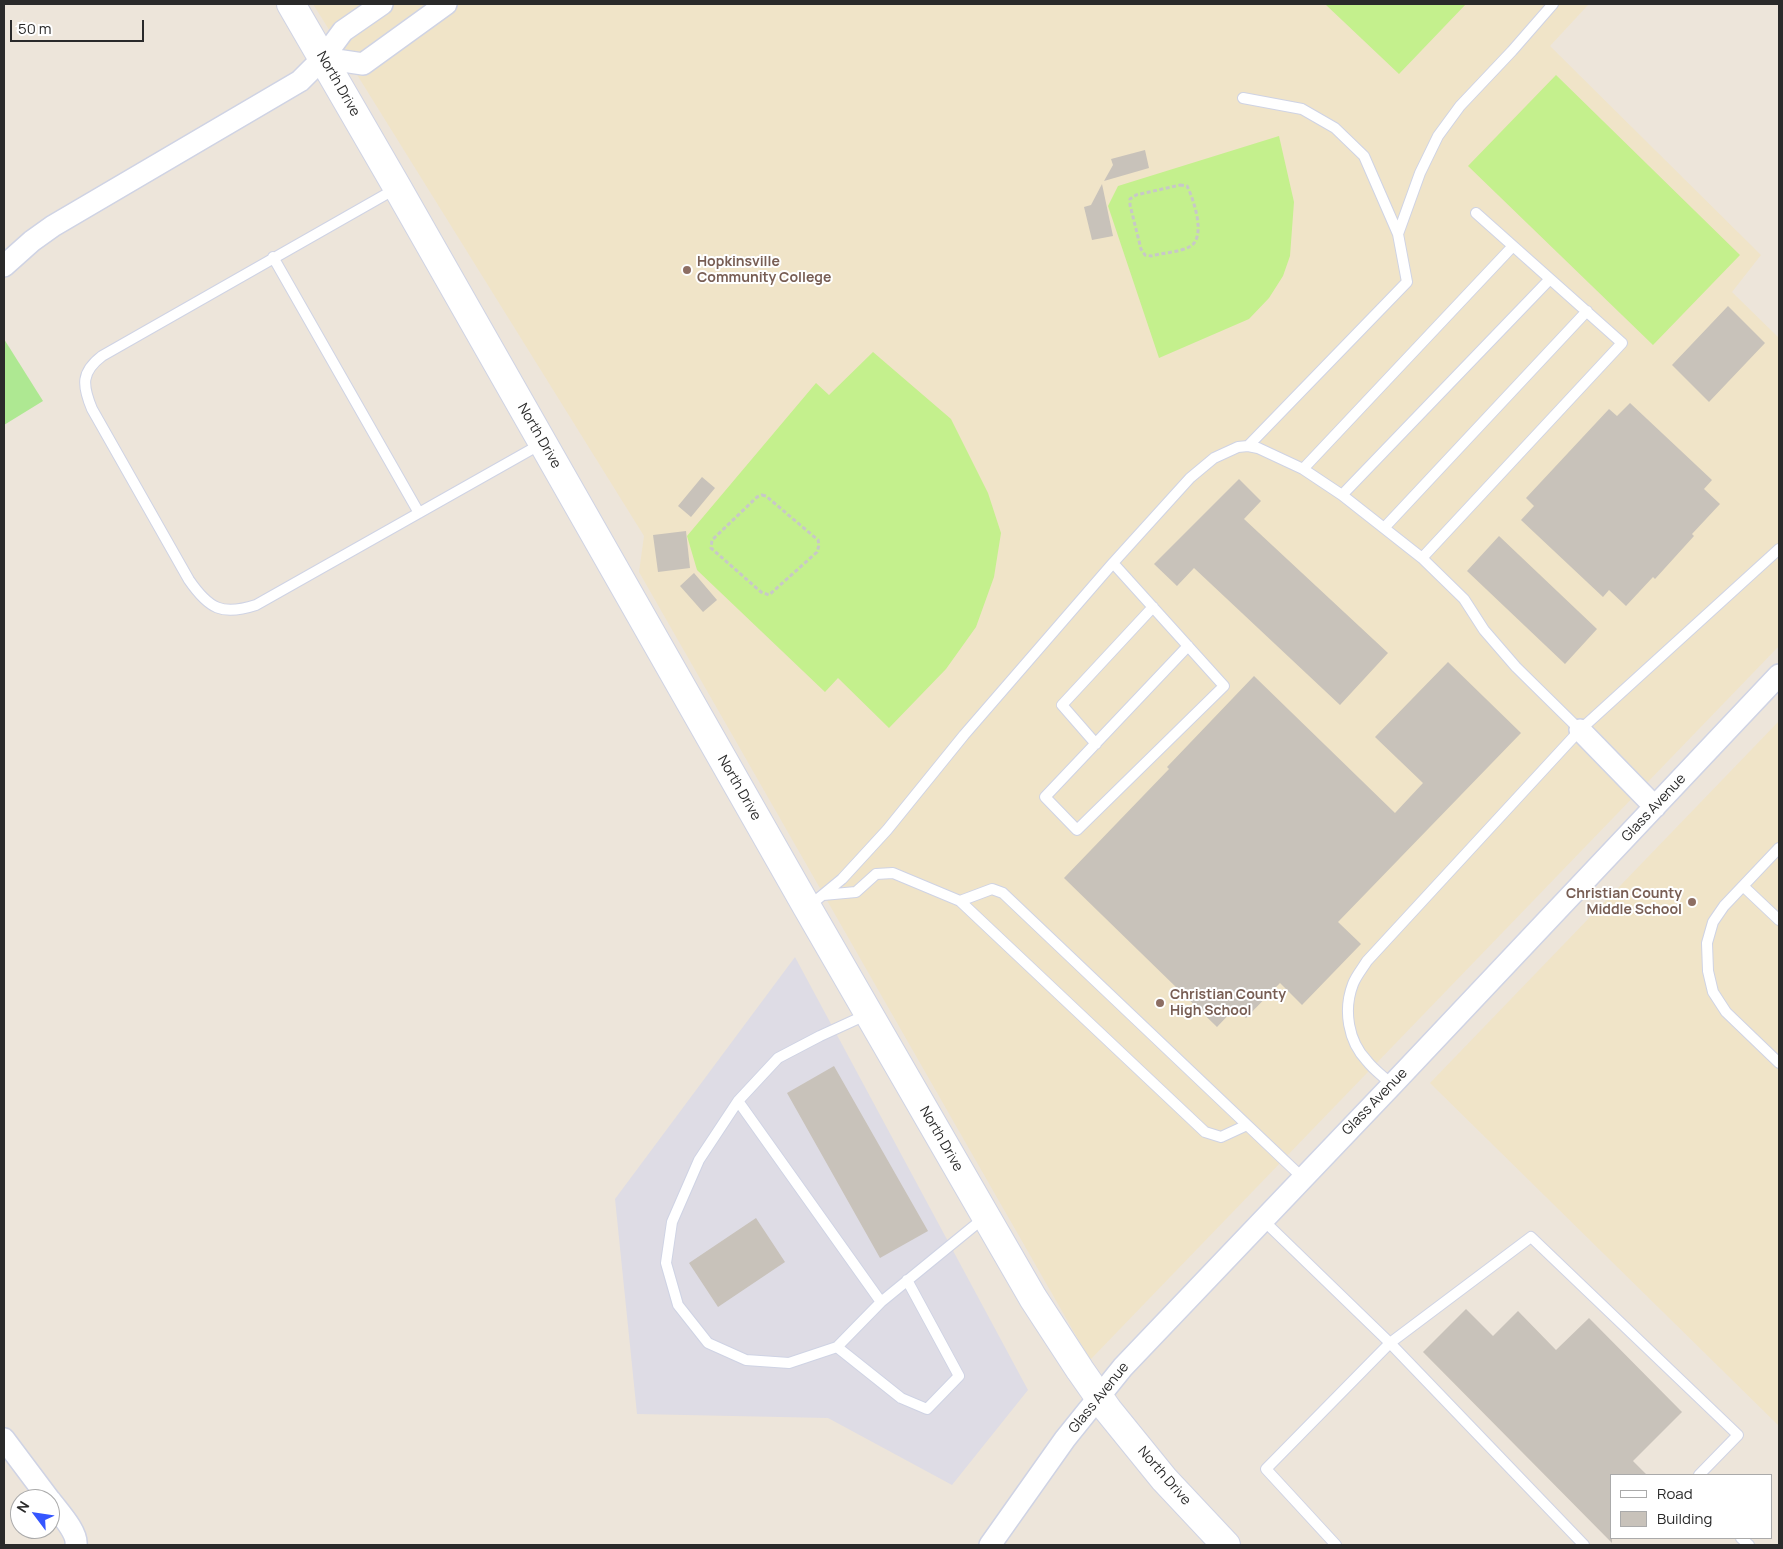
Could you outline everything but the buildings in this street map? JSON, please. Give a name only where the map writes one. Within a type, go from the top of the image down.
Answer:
[{"type":"main road","name":"North Drive","points":[[291,4],[398,187],[543,443],[815,901],[868,1013],[1033,1298],[1098,1396],[1164,1479],[1226,1545]]},
{"type":"street","points":[[4,266],[32,241],[53,226],[300,81],[323,58],[343,31],[382,4]]},
{"type":"street","points":[[323,58],[363,64],[446,4]]},
{"type":"street","name":"Glass Avenue","points":[[990,1545],[1065,1439],[1123,1367],[1779,675]]},
{"type":"street","points":[[1580,730],[1655,807]]},
{"type":"street","points":[[4,1439],[42,1489]]},
{"type":"street","points":[[60,1513],[77,1541],[76,1545]]},
{"type":"lane","points":[[1398,234],[1420,173],[1438,136],[1460,106],[1553,4]]},
{"type":"lane","points":[[1243,98],[1302,109],[1335,128],[1364,156],[1398,234],[1407,282],[1248,446]]},
{"type":"lane","points":[[398,187],[102,356],[86,372],[84,384],[92,409],[189,580],[206,602],[216,609],[229,611],[242,610],[256,605],[543,443]]},
{"type":"lane","points":[[1422,558],[1622,343],[1476,212]]},
{"type":"lane","points":[[1303,468],[1514,246]]},
{"type":"lane","points":[[273,257],[418,514]]},
{"type":"lane","points":[[1342,495],[1550,279]]},
{"type":"lane","points":[[1384,528],[1586,312]]},
{"type":"lane","points":[[815,901],[842,878],[887,830],[964,735],[1113,563],[1190,478],[1214,458],[1226,451],[1248,446],[1258,448],[1303,468],[1342,495],[1422,558],[1464,599],[1484,630],[1516,667],[1580,730]]},
{"type":"lane","points":[[1392,1085],[1366,1060],[1355,1045],[1349,1021],[1349,996],[1353,984],[1367,961],[1580,730],[1779,549]]},
{"type":"lane","points":[[1113,563],[1153,608],[1188,646],[1224,686],[1077,830],[1045,797],[1188,646]]},
{"type":"lane","points":[[1096,744],[1062,705],[1153,608]]},
{"type":"lane","points":[[1778,1061],[1726,1012],[1713,992],[1708,971],[1707,943],[1713,922],[1724,906],[1779,848]]},
{"type":"lane","points":[[815,901],[856,892],[876,874],[893,873],[960,901],[1205,1132],[1221,1137],[1247,1125]]},
{"type":"lane","points":[[1743,886],[1779,919]]},
{"type":"lane","points":[[960,901],[992,889],[1002,893],[1303,1178]]},
{"type":"lane","points":[[868,1013],[778,1058],[738,1101],[699,1160],[672,1222],[666,1263],[678,1305],[708,1343],[746,1360],[789,1363],[837,1346],[881,1302],[986,1216]]},
{"type":"lane","points":[[738,1101],[881,1302]]},
{"type":"lane","points":[[1263,1220],[1390,1343],[1579,1543]]},
{"type":"lane","points":[[1336,1545],[1266,1469],[1390,1343],[1531,1238],[1738,1435],[1700,1474]]},
{"type":"lane","points":[[837,1346],[901,1398],[927,1409],[959,1376],[907,1280]]},
{"type":"path","points":[[1180,185],[1187,186],[1200,230],[1197,239],[1191,247],[1152,256],[1145,255],[1130,205],[1130,199],[1136,195],[1180,185]]},
{"type":"path","points":[[762,495],[766,496],[818,540],[820,545],[817,552],[769,595],[761,592],[711,548],[712,540],[757,497],[762,495]]},
{"type":"shaded area","name":"Christian County High School","points":[[313,4],[1589,4],[1550,46],[1761,255],[1732,292],[1779,338],[1779,646],[1090,1360],[639,572],[644,536]]},
{"type":"shaded area","name":"Christian County Middle School","points":[[1779,721],[1779,1426],[1430,1083]]},
{"type":"shaded area","points":[[795,957],[1028,1390],[952,1485],[828,1418],[637,1414],[615,1199]]},
{"type":"green space","points":[[1325,4],[1466,4],[1399,74]]},
{"type":"green space","points":[[1556,75],[1740,255],[1653,345],[1468,166]]},
{"type":"green space","points":[[1279,136],[1294,202],[1290,256],[1283,276],[1269,298],[1249,319],[1159,358],[1108,206],[1118,186]]},
{"type":"green space","points":[[4,339],[43,401],[4,425]]},
{"type":"green space","points":[[873,352],[951,419],[988,493],[1001,533],[994,577],[976,627],[946,669],[889,728],[838,678],[825,692],[697,570],[687,536],[816,383],[829,395]]},
{"type":"place","name":"Hopkinsville Community College","points":[[687,270]]},
{"type":"place","name":"Christian County Middle School","points":[[1692,902]]},
{"type":"place","name":"Christian County High School","points":[[1160,1003]]}]
